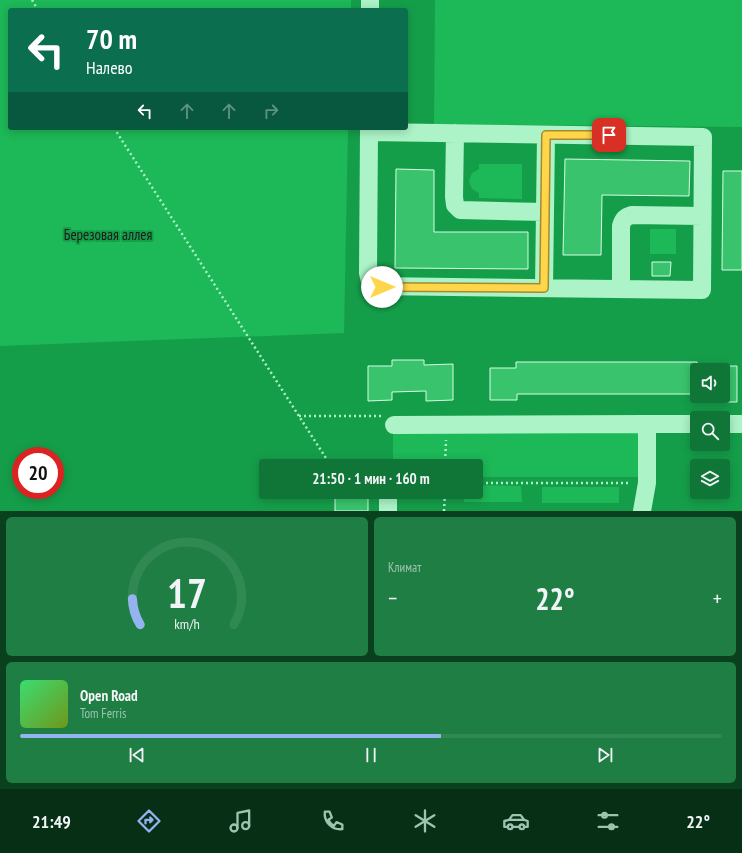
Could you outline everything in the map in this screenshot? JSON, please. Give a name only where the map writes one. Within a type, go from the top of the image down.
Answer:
[{"type":"street","points":[[369,130],[546,135],[703,136],[702,290],[375,286],[370,281],[368,273],[369,130]]},
{"type":"street","points":[[455,133],[454,197],[456,205],[460,210],[545,212]]},
{"type":"street","points":[[544,288],[546,135]]},
{"type":"street","points":[[621,289],[621,226],[622,221],[627,216],[702,216]]},
{"type":"street","points":[[642,511],[648,483],[647,424]]},
{"type":"street","points":[[394,425],[690,424]]},
{"type":"street","points":[[730,424],[742,424]]},
{"type":"street","points":[[388,499],[388,511]]},
{"type":"path","points":[[115,130],[327,459]]},
{"type":"path","points":[[299,416],[383,416],[394,425]]},
{"type":"path","points":[[446,459],[447,424]]},
{"type":"path","points":[[483,482],[648,483]]},
{"type":"path","points":[[444,511],[445,499]]},
{"type":"green space","name":"Березовая аллея","points":[[0,0],[351,0],[351,8],[8,8],[8,130],[348,130],[344,333],[0,346]]},
{"type":"green space","points":[[435,0],[742,0],[742,127],[434,124]]},
{"type":"green space","points":[[479,164],[522,164],[522,199],[479,198],[479,193],[472,189],[469,181],[472,173],[479,169]]},
{"type":"green space","points":[[650,229],[676,229],[676,254],[650,254]]},
{"type":"green space","points":[[393,431],[638,432],[638,477],[483,477],[483,459],[393,459]]},
{"type":"green space","points":[[483,485],[521,486],[522,502],[464,502],[464,499],[483,499]]},
{"type":"green space","points":[[542,487],[619,487],[619,503],[542,503]]},
{"type":"building","points":[[565,159],[690,161],[689,196],[602,195],[601,255],[563,255]]},
{"type":"building","points":[[396,169],[434,170],[434,232],[528,232],[528,269],[395,268]]},
{"type":"building","points":[[723,171],[742,171],[742,270],[722,270]]},
{"type":"building","points":[[652,262],[671,262],[670,276],[652,276]]},
{"type":"building","points":[[392,360],[424,360],[424,365],[453,364],[453,400],[426,401],[426,391],[392,392],[392,400],[368,401],[368,366],[392,366]]},
{"type":"building","points":[[516,362],[697,362],[690,363],[690,394],[517,394],[517,400],[490,400],[490,368],[516,368]]},
{"type":"building","points":[[730,366],[737,366],[737,402],[730,402]]},
{"type":"building","points":[[335,499],[368,499],[368,511],[335,511]]},
{"type":"route","points":[[382,287],[544,288],[546,135],[609,135]]}]
